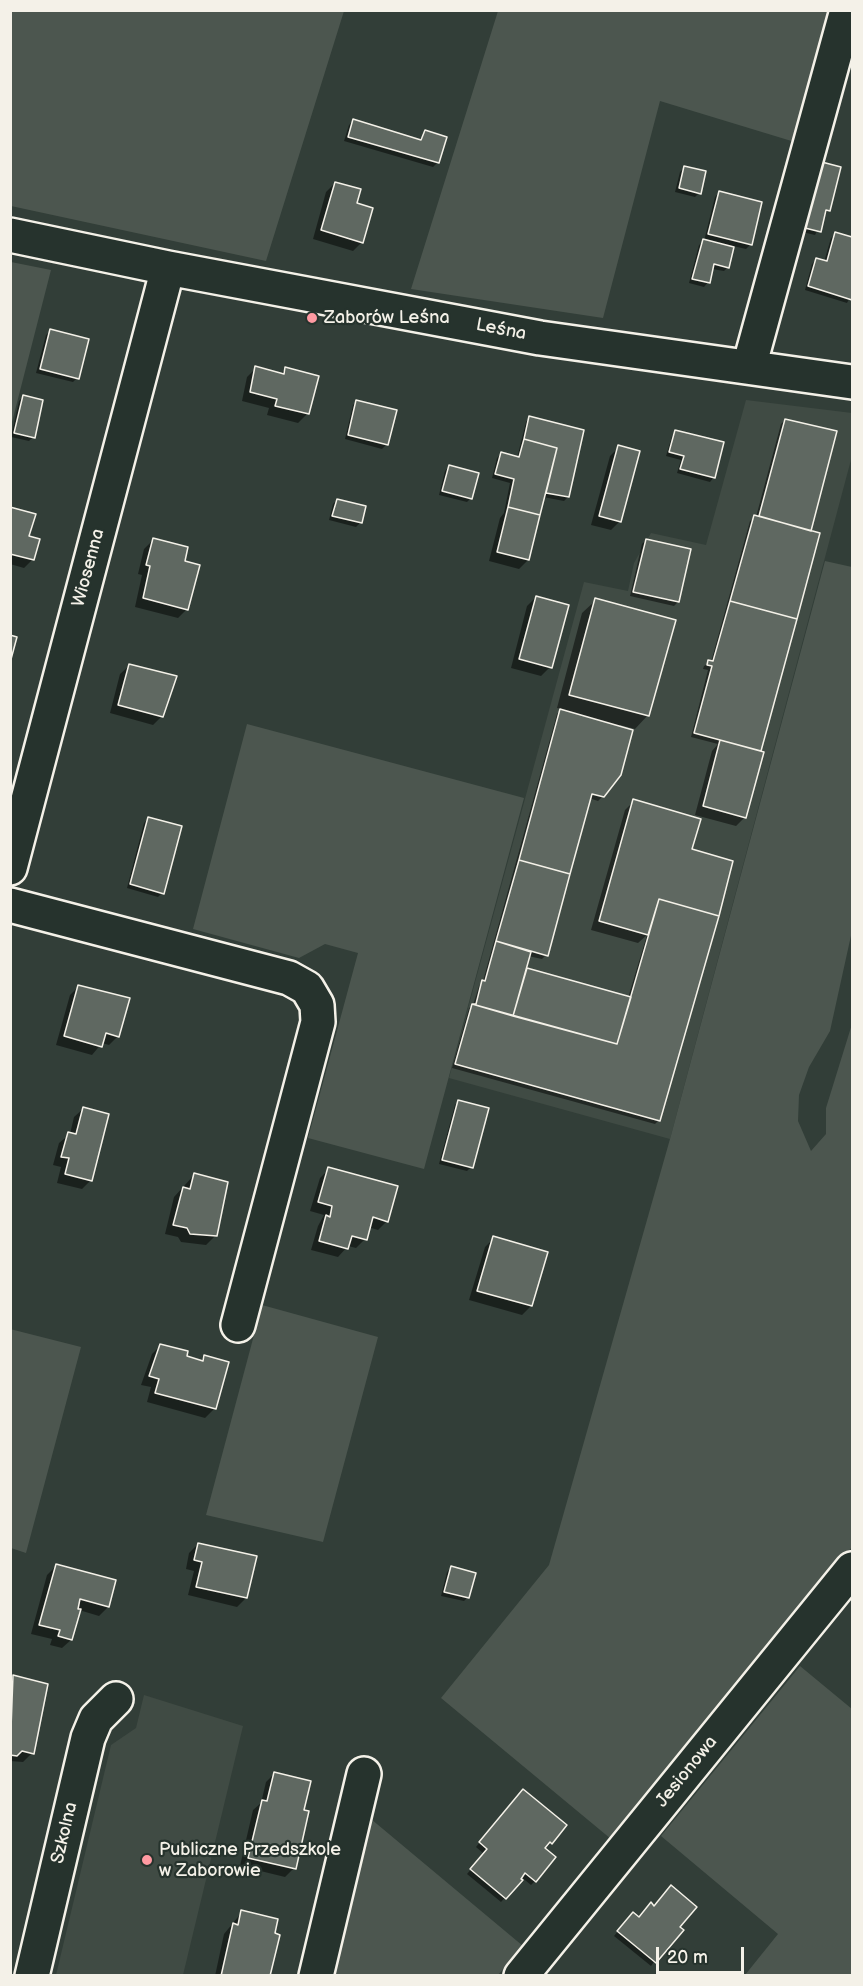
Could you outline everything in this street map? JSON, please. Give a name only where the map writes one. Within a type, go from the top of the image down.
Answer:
[{"type":"street","points":[[749,367],[847,10]]},
{"type":"street","name":"Leśna","points":[[10,235],[168,268],[540,338],[852,382]]},
{"type":"street","name":"Wiosenna","points":[[10,868],[168,268]]},
{"type":"street","points":[[10,905],[289,978],[307,988],[317,1005],[318,1022],[238,1325]]},
{"type":"street","name":"Jesionowa","points":[[521,1976],[852,1569]]},
{"type":"street","name":"Szkolna","points":[[32,1976],[88,1738],[96,1719],[116,1699]]},
{"type":"street","points":[[316,1976],[364,1774]]},
{"type":"shaded area","points":[[11,10],[344,11],[266,261],[11,206]]},
{"type":"shaded area","points":[[498,11],[835,11],[798,143],[660,101],[603,318],[411,289]]},
{"type":"shaded area","points":[[10,262],[51,270],[11,426]]},
{"type":"shaded area","points":[[746,400],[852,413],[852,456],[670,1139],[449,1078],[584,582],[628,591],[634,563],[651,533],[706,545]]},
{"type":"shaded area","points":[[825,561],[852,567],[852,931],[830,1031],[809,1067],[799,1095],[798,1121],[811,1151],[826,1134],[826,1108],[852,1024],[852,1547],[611,1839],[441,1698],[549,1565],[670,1139]]},
{"type":"shaded area","points":[[247,724],[524,798],[424,1169],[308,1138],[358,953],[325,944],[299,958],[193,929]]},
{"type":"shaded area","points":[[262,1305],[378,1337],[323,1542],[206,1515]]},
{"type":"shaded area","points":[[10,1329],[81,1347],[26,1553],[11,1548]]},
{"type":"shaded area","points":[[800,1666],[852,1709],[852,1975],[745,1975],[778,1934],[661,1836]]},
{"type":"shaded area","name":"Publiczne Przedszkole w Zaborowie","points":[[144,1695],[243,1726],[183,1975],[56,1975],[111,1745],[136,1728]]},
{"type":"shaded area","points":[[371,1819],[523,1946],[498,1975],[333,1975]]},
{"type":"building","points":[[353,119],[421,140],[425,130],[447,137],[439,163],[348,137]]},
{"type":"building","points":[[818,161],[841,167],[830,211],[826,210],[821,232],[801,227]]},
{"type":"building","points":[[684,166],[706,171],[701,194],[679,188]]},
{"type":"building","points":[[335,182],[361,189],[357,203],[373,208],[363,243],[321,230]]},
{"type":"building","points":[[719,191],[762,202],[752,245],[708,234]]},
{"type":"building","points":[[835,232],[852,237],[852,300],[808,286],[816,258],[827,261]]},
{"type":"building","points":[[703,239],[734,247],[729,268],[714,264],[710,283],[692,279]]},
{"type":"building","points":[[50,329],[89,339],[79,379],[40,369]]},
{"type":"building","points":[[255,366],[284,374],[285,367],[319,376],[309,414],[275,406],[277,399],[250,392]]},
{"type":"building","points":[[23,395],[43,400],[35,438],[14,433]]},
{"type":"building","points":[[356,400],[397,410],[388,445],[348,435]]},
{"type":"building","points":[[529,416],[584,430],[569,497],[546,493],[557,448],[524,439]]},
{"type":"building","points":[[785,419],[837,431],[811,531],[759,516]]},
{"type":"building","points":[[675,430],[724,442],[715,478],[680,469],[684,456],[669,452]]},
{"type":"building","points":[[524,439],[557,448],[540,515],[508,507],[514,479],[495,474],[501,452],[519,457]]},
{"type":"building","points":[[618,445],[640,451],[621,522],[599,516]]},
{"type":"building","points":[[449,465],[479,473],[472,499],[442,491]]},
{"type":"building","points":[[337,499],[366,506],[362,523],[332,516]]},
{"type":"building","points":[[10,507],[36,514],[29,536],[40,539],[34,560],[10,554]]},
{"type":"building","points":[[508,507],[540,515],[529,560],[497,552]]},
{"type":"building","points":[[754,515],[820,533],[797,619],[730,601]]},
{"type":"building","points":[[153,538],[188,547],[185,561],[200,565],[188,610],[143,598],[150,566],[146,565]]},
{"type":"building","points":[[646,539],[691,549],[679,602],[633,592]]},
{"type":"building","points":[[536,596],[569,605],[552,668],[519,659]]},
{"type":"building","points":[[595,598],[676,620],[649,716],[569,695]]},
{"type":"building","points":[[730,601],[797,619],[761,751],[694,733],[712,666],[707,665],[708,660],[713,661]]},
{"type":"building","points":[[10,635],[17,637],[10,663]]},
{"type":"building","points":[[129,664],[177,676],[163,717],[118,705]]},
{"type":"building","points":[[560,709],[633,730],[621,775],[604,797],[592,794],[570,874],[519,860]]},
{"type":"building","points":[[720,740],[764,752],[746,818],[703,806]]},
{"type":"building","points":[[633,799],[701,819],[692,849],[733,861],[719,916],[659,899],[648,935],[599,921]]},
{"type":"building","points":[[148,817],[182,826],[164,894],[130,884]]},
{"type":"building","points":[[519,860],[570,874],[548,956],[496,941]]},
{"type":"building","points":[[659,899],[719,916],[660,1121],[455,1064],[472,1004],[617,1044]]},
{"type":"building","points":[[496,941],[531,952],[513,1016],[472,1004],[476,1004],[482,980],[485,981]]},
{"type":"building","points":[[527,968],[631,997],[617,1044],[513,1016]]},
{"type":"building","points":[[78,985],[130,998],[119,1037],[106,1033],[102,1047],[64,1036]]},
{"type":"building","points":[[458,1100],[489,1108],[473,1168],[442,1160]]},
{"type":"building","points":[[83,1107],[109,1114],[92,1181],[65,1174],[69,1158],[61,1157],[68,1132],[76,1134]]},
{"type":"building","points":[[328,1167],[398,1186],[388,1222],[373,1217],[367,1240],[352,1236],[348,1249],[319,1241],[326,1215],[330,1217],[332,1206],[318,1202]]},
{"type":"building","points":[[194,1173],[228,1182],[217,1236],[190,1234],[187,1228],[173,1225],[183,1187],[190,1189]]},
{"type":"building","points":[[493,1236],[548,1252],[532,1306],[477,1291]]},
{"type":"building","points":[[160,1344],[188,1351],[187,1356],[203,1361],[204,1355],[229,1362],[216,1409],[155,1393],[159,1379],[149,1376]]},
{"type":"building","points":[[198,1543],[257,1556],[247,1598],[196,1587],[202,1562],[194,1560]]},
{"type":"building","points":[[56,1564],[116,1580],[109,1607],[80,1599],[78,1609],[81,1609],[72,1640],[58,1636],[60,1630],[39,1625]]},
{"type":"building","points":[[451,1566],[476,1573],[469,1598],[444,1592]]},
{"type":"building","points":[[13,1675],[48,1684],[34,1754],[22,1751],[17,1756],[10,1755]]},
{"type":"building","points":[[274,1772],[311,1781],[304,1810],[309,1811],[296,1869],[248,1858],[262,1800],[267,1801]]},
{"type":"building","points":[[523,1789],[567,1825],[552,1844],[550,1842],[545,1848],[556,1857],[536,1882],[525,1873],[521,1879],[523,1880],[506,1899],[470,1869],[487,1849],[479,1842]]},
{"type":"building","points":[[671,1885],[697,1907],[680,1927],[684,1930],[656,1963],[617,1931],[633,1912],[639,1917],[651,1902],[654,1906]]},
{"type":"building","points":[[241,1910],[278,1919],[275,1933],[280,1935],[270,1976],[221,1976],[233,1923],[238,1925]]},
{"type":"place","name":"Zaborów Leśna","points":[[312,318]]},
{"type":"place","name":"Publiczne Przedszkole w Zaborowie","points":[[147,1860]]}]
